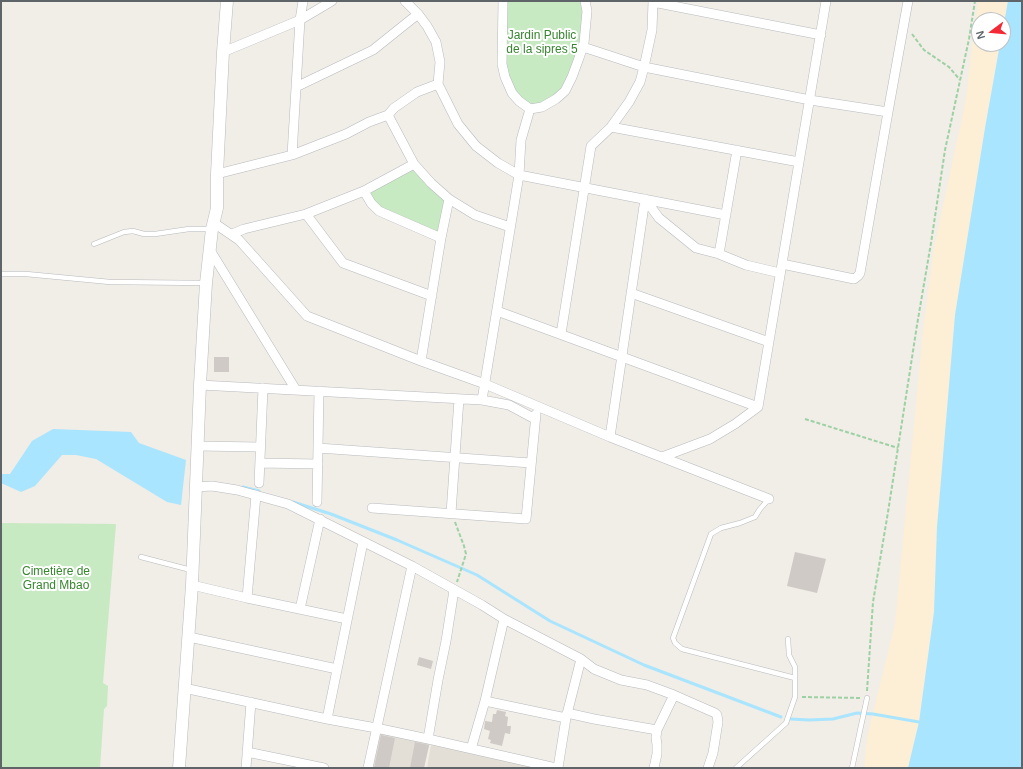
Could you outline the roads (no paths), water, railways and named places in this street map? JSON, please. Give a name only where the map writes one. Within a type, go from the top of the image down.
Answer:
[{"type":"street","points":[[179,768],[193,570],[197,446],[206,283],[213,226],[217,208],[217,174],[227,1]]},
{"type":"street","points":[[292,155],[300,20],[303,1]]},
{"type":"street","points":[[223,52],[300,20],[332,1]]},
{"type":"street","points":[[406,1],[427,26],[436,42],[440,62],[438,84],[458,124],[476,146],[498,163],[518,176],[726,215]]},
{"type":"street","points":[[503,1],[502,64],[505,77],[512,93],[519,101],[530,109],[542,107],[556,100],[565,90],[572,78],[583,47],[587,11],[585,1]]},
{"type":"street","points":[[662,458],[710,439],[735,424],[758,407],[826,1]]},
{"type":"street","points":[[645,199],[660,218],[696,248],[719,254],[746,265],[854,279],[858,276],[862,266],[908,1]]},
{"type":"street","points":[[561,334],[591,146],[611,127],[640,82],[652,30],[653,2],[821,34]]},
{"type":"street","points":[[296,87],[373,50],[418,14]]},
{"type":"street","points":[[583,47],[644,67],[810,100],[888,112]]},
{"type":"street","points":[[217,174],[292,155],[346,134],[369,122],[388,115],[394,108],[417,92],[438,84]]},
{"type":"street","points":[[482,400],[518,176],[521,140],[530,109]]},
{"type":"street","points":[[388,115],[414,164],[431,183],[449,199],[475,215],[510,227]]},
{"type":"street","points":[[611,127],[799,162]]},
{"type":"street","points":[[719,254],[737,150]]},
{"type":"street","points":[[232,234],[244,229],[306,214],[364,191],[414,164]]},
{"type":"street","points":[[364,191],[379,211],[441,238]]},
{"type":"street","points":[[421,361],[441,238],[449,199]]},
{"type":"street","points":[[610,437],[645,199]]},
{"type":"street","points":[[306,214],[343,263],[432,296]]},
{"type":"street","points":[[213,226],[232,234],[240,240],[307,316],[484,384],[662,458],[769,499]]},
{"type":"street","points":[[210,250],[296,390]]},
{"type":"street","points":[[631,293],[769,342]]},
{"type":"street","points":[[496,311],[758,407]]},
{"type":"street","points":[[200,384],[482,400],[510,405],[535,419]]},
{"type":"street","points":[[259,483],[263,388]]},
{"type":"street","points":[[317,502],[319,391]]},
{"type":"street","points":[[451,513],[460,399]]},
{"type":"street","points":[[372,508],[526,519],[536,406]]},
{"type":"street","points":[[197,446],[260,447]]},
{"type":"street","points":[[318,448],[531,463]]},
{"type":"street","points":[[260,463],[318,464]]},
{"type":"street","points":[[196,487],[212,486],[237,490],[288,504],[412,566],[504,619],[581,659],[594,669],[621,680],[647,685],[674,695],[717,715],[718,718],[713,753],[708,768]]},
{"type":"street","points":[[247,598],[256,495]]},
{"type":"street","points":[[300,609],[320,519]]},
{"type":"street","points":[[327,719],[363,542]]},
{"type":"street","points":[[368,768],[412,566]]},
{"type":"street","points":[[192,585],[347,619]]},
{"type":"street","points":[[428,739],[454,590]]},
{"type":"street","points":[[472,749],[504,619]]},
{"type":"street","points":[[189,636],[337,669]]},
{"type":"street","points":[[184,688],[428,739],[557,768],[567,716],[581,659]]},
{"type":"street","points":[[654,768],[657,754],[657,730],[674,695]]},
{"type":"street","points":[[485,701],[657,730]]},
{"type":"street","points":[[246,768],[251,702]]},
{"type":"street","points":[[247,752],[324,768]]},
{"type":"lane","points":[[94,244],[124,232],[133,231],[144,234],[155,234],[213,226]]},
{"type":"lane","points":[[1,274],[26,274],[110,282],[206,283]]},
{"type":"lane","points":[[769,499],[760,508],[755,517],[721,528],[711,534],[673,638],[675,643],[682,649],[795,678]]},
{"type":"lane","points":[[141,557],[193,570]]},
{"type":"lane","points":[[736,768],[786,723],[795,697],[795,666],[789,655],[788,639]]},
{"type":"lane","points":[[852,768],[867,698]]},
{"type":"water","points":[[1008,1],[1022,1],[1022,768],[908,768],[919,722],[934,612],[937,527],[955,315],[999,52],[1011,52],[1011,12],[1006,12]]},
{"type":"water","points":[[53,429],[131,432],[139,443],[186,460],[181,505],[167,502],[96,459],[76,455],[62,455],[35,486],[21,492],[1,483],[1,474],[10,474],[32,441]]},
{"type":"waterway","points":[[243,487],[259,491]]},
{"type":"waterway","points":[[293,502],[331,514],[397,540],[477,575],[550,621],[644,665],[781,717]]},
{"type":"waterway","points":[[791,719],[833,719],[857,713],[873,714],[919,722]]},
{"type":"park label","name":"Jardin Public de la sipres 5","points":[[542,43]]},
{"type":"park label","name":"Cimetière de Grand Mbao","points":[[56,579]]}]
